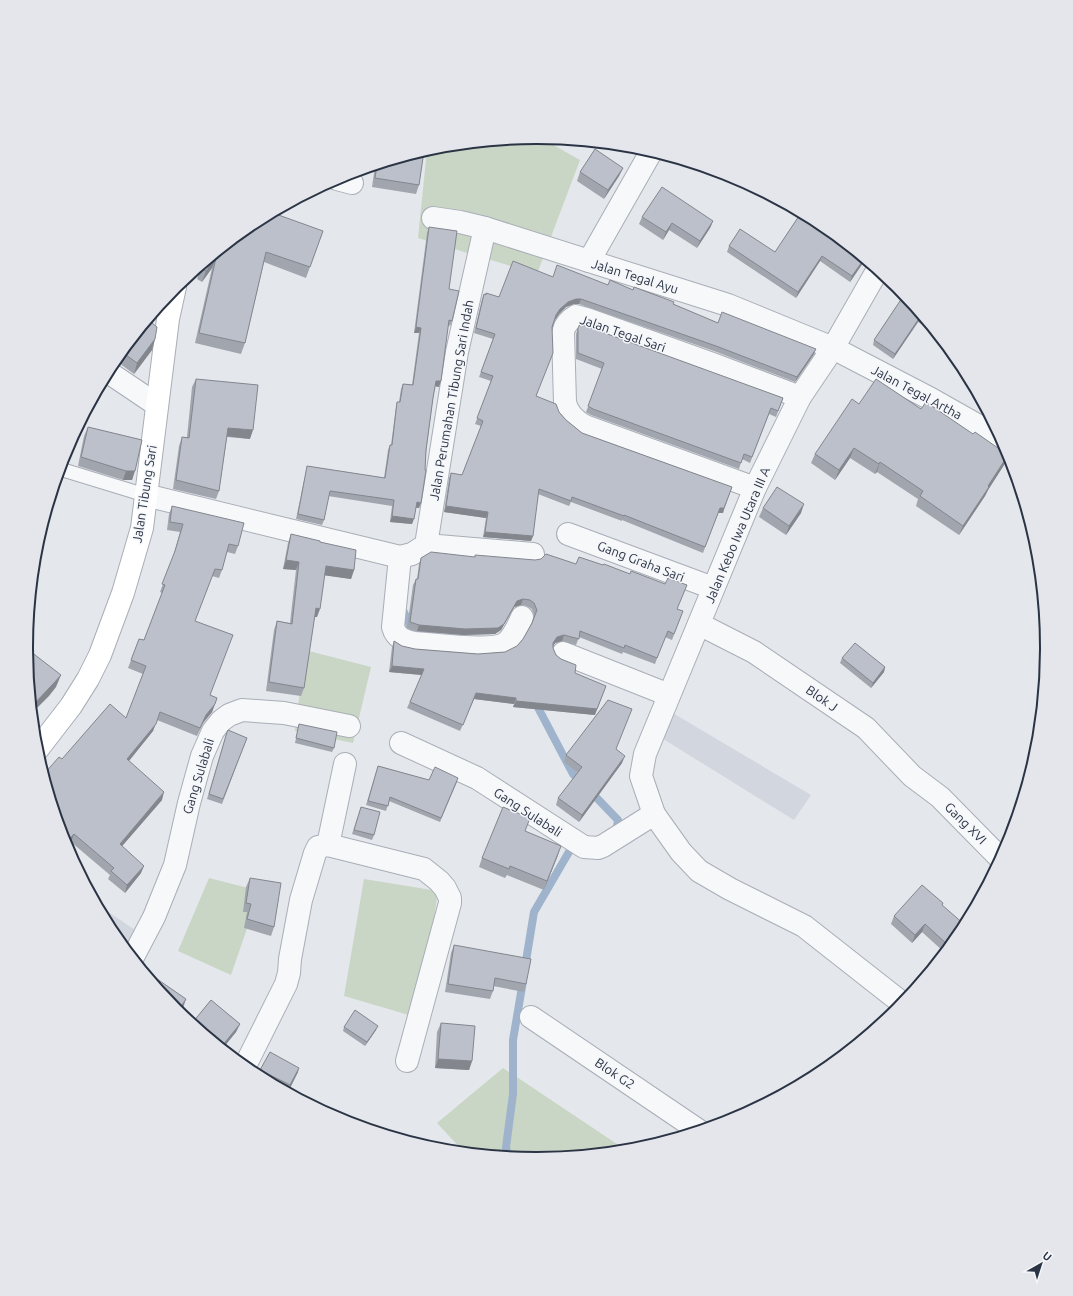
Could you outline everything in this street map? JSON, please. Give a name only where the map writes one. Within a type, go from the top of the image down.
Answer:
[{"type":"street","points":[[589,261],[648,157]]},
{"type":"street","name":"Jalan Tegal Ayu","points":[[433,218],[485,228],[728,305],[833,348]]},
{"type":"street","name":"Jalan Perumahan Tibung Sari Indah","points":[[426,545],[457,352],[485,228]]},
{"type":"street","name":"Jalan Kebo Iwa Utara III A","points":[[874,275],[833,348],[800,397],[755,488],[645,754],[641,776],[654,814],[680,852],[699,871],[730,890],[804,926],[897,999]]},
{"type":"street","name":"Jalan Tibung Sari","points":[[42,743],[71,706],[88,679],[100,655],[123,593],[142,528],[168,319],[173,300]]},
{"type":"street","name":"Jalan Tegal Sari","points":[[755,488],[585,426],[572,417],[567,411],[565,403],[563,332],[565,325],[570,319],[576,316],[800,397]]},
{"type":"street","name":"Jalan Tegal Artha","points":[[833,348],[931,399],[992,433]]},
{"type":"street","points":[[113,375],[157,405]]},
{"type":"street","points":[[145,495],[400,557],[412,554],[426,545],[533,554]]},
{"type":"street","name":"Gang Graha Sari","points":[[568,534],[713,588]]},
{"type":"street","points":[[400,557],[393,627],[394,632],[404,640],[414,643],[483,648],[495,647],[505,643],[514,634],[522,617]]},
{"type":"street","name":"Blok J","points":[[700,624],[754,652],[866,728],[912,776],[931,791]]},
{"type":"street","points":[[563,653],[669,695]]},
{"type":"street","name":"Gang Sulabali","points":[[136,953],[154,917],[175,865],[189,803],[202,756],[213,731],[221,721],[229,715],[242,710],[284,713],[349,726]]},
{"type":"street","name":"Gang Sulabali","points":[[401,743],[476,778],[584,847],[598,848],[603,846],[654,814]]},
{"type":"street","points":[[328,845],[345,764]]},
{"type":"street","name":"Gang XVI","points":[[931,791],[940,797],[996,854]]},
{"type":"street","points":[[248,1060],[286,984],[301,900],[313,859],[318,847],[328,845],[424,869],[439,881],[445,888],[450,898],[450,903],[407,1061]]},
{"type":"street","name":"Blok G2","points":[[531,1017],[693,1127]]},
{"type":"lane","points":[[65,471],[145,495]]},
{"type":"shaded area","points":[[666,709],[811,795],[794,820],[660,737]]},
{"type":"shaded area","points":[[107,911],[141,934],[133,950]]},
{"type":"green space","points":[[536,144],[554,145],[580,160],[537,274],[418,238],[426,157],[471,149]]},
{"type":"green space","points":[[305,650],[371,667],[353,743],[295,731]]},
{"type":"green space","points":[[209,878],[260,891],[231,975],[178,951]]},
{"type":"green space","points":[[364,879],[438,891],[419,1018],[344,996]]},
{"type":"green space","points":[[503,1068],[618,1145],[536,1152],[471,1147],[457,1145],[437,1123]]},
{"type":"building","points":[[595,149],[623,168],[608,190],[580,172]]},
{"type":"building","points":[[423,158],[419,185],[375,178],[376,171]]},
{"type":"building","points":[[662,187],[713,221],[700,241],[672,223],[666,232],[642,217]]},
{"type":"building","points":[[279,215],[323,231],[310,267],[266,252],[245,343],[199,333],[215,261],[257,229]]},
{"type":"building","points":[[798,218],[816,229],[861,263],[852,276],[822,256],[798,292],[729,246],[740,229],[775,252]]},
{"type":"building","points":[[429,227],[457,231],[449,289],[459,291],[452,321],[449,320],[441,381],[436,381],[426,450],[426,470],[421,503],[417,502],[414,519],[392,516],[394,500],[330,491],[324,520],[298,514],[307,466],[385,478],[390,445],[392,445],[397,402],[400,402],[403,384],[413,385],[421,328],[416,327]]},
{"type":"building","points":[[513,261],[553,277],[557,265],[608,285],[610,280],[633,290],[634,287],[674,302],[673,304],[718,323],[722,312],[816,349],[797,377],[716,346],[581,299],[568,302],[556,315],[552,327],[553,353],[536,396],[556,404],[559,412],[566,420],[582,433],[732,487],[724,508],[720,508],[705,547],[624,515],[572,497],[571,501],[539,489],[533,536],[485,532],[488,512],[446,506],[451,473],[462,475],[483,421],[477,418],[493,376],[481,372],[495,334],[476,328],[484,294],[486,295],[486,293],[499,297]]},
{"type":"building","points":[[212,264],[206,271],[204,270]]},
{"type":"building","points":[[901,300],[918,320],[895,354],[874,340]]},
{"type":"building","points":[[152,323],[157,327],[155,339],[137,363],[127,356]]},
{"type":"building","points":[[580,324],[783,398],[778,411],[771,408],[752,457],[744,454],[741,463],[588,406],[604,363],[578,353],[578,328]]},
{"type":"building","points":[[196,379],[258,385],[253,430],[228,428],[219,491],[176,480],[182,437],[189,438]]},
{"type":"building","points":[[876,379],[921,409],[926,402],[973,434],[975,432],[999,449],[1004,461],[963,526],[920,496],[923,491],[880,462],[879,464],[854,448],[839,470],[815,454],[852,399],[859,404]]},
{"type":"building","points":[[88,427],[142,440],[135,471],[126,471],[81,457]]},
{"type":"building","points":[[777,487],[804,504],[789,526],[763,508]]},
{"type":"building","points":[[172,506],[244,523],[238,546],[229,544],[222,570],[215,569],[195,621],[233,635],[210,695],[217,698],[215,704],[206,715],[200,728],[160,712],[156,724],[127,759],[164,792],[120,844],[144,866],[127,885],[111,871],[114,868],[74,834],[70,838],[48,769],[59,757],[62,759],[110,704],[126,718],[146,666],[131,660],[139,639],[144,640],[165,585],[162,584],[175,551],[183,524],[170,522]]},
{"type":"building","points":[[291,534],[356,550],[354,570],[326,566],[320,609],[316,608],[304,688],[269,682],[277,621],[292,624],[299,562],[286,560]]},
{"type":"building","points":[[431,552],[475,557],[475,555],[535,560],[541,559],[546,554],[576,564],[579,557],[603,565],[604,564],[630,574],[631,571],[665,584],[668,578],[687,585],[677,609],[683,611],[674,634],[668,631],[657,658],[625,645],[624,648],[580,631],[579,639],[564,635],[557,637],[553,643],[553,648],[556,655],[561,659],[576,665],[575,673],[606,686],[597,709],[516,701],[516,698],[476,693],[463,725],[410,702],[424,669],[392,666],[394,641],[402,646],[415,649],[478,654],[505,652],[517,646],[523,639],[537,610],[534,603],[530,600],[523,599],[517,601],[504,624],[498,628],[465,629],[419,625],[410,622],[416,579],[418,579],[421,558]]},
{"type":"building","points":[[855,643],[885,667],[873,683],[842,658]]},
{"type":"building","points":[[33,654],[61,675],[36,702]]},
{"type":"building","points":[[608,700],[632,709],[616,749],[625,756],[582,815],[558,798],[582,767],[566,755]]},
{"type":"building","points":[[299,724],[337,732],[334,748],[296,738]]},
{"type":"building","points":[[228,730],[247,738],[223,799],[209,794]]},
{"type":"building","points":[[378,766],[429,780],[435,767],[458,778],[441,818],[390,797],[388,806],[368,801]]},
{"type":"building","points":[[361,807],[380,812],[374,835],[354,830]]},
{"type":"building","points":[[503,807],[530,818],[525,831],[561,846],[547,881],[510,866],[509,869],[482,858]]},
{"type":"building","points":[[250,878],[281,883],[274,927],[247,919],[251,904],[246,903]]},
{"type":"building","points":[[922,885],[943,903],[942,905],[960,920],[945,942],[925,924],[915,935],[894,916]]},
{"type":"building","points":[[454,945],[531,959],[526,984],[495,978],[493,991],[448,984]]},
{"type":"building","points":[[157,979],[186,999],[182,1006]]},
{"type":"building","points":[[211,1000],[240,1024],[225,1043],[196,1019]]},
{"type":"building","points":[[355,1010],[378,1026],[367,1042],[344,1027]]},
{"type":"building","points":[[441,1023],[475,1026],[472,1061],[438,1059]]},
{"type":"building","points":[[270,1052],[299,1068],[290,1085],[260,1069]]},
{"type":"waterway","points":[[402,606],[412,630],[434,635]]},
{"type":"waterway","points":[[534,700],[573,774],[582,783]]},
{"type":"waterway","points":[[590,791],[618,820],[616,833]]},
{"type":"waterway","points":[[525,967],[534,912],[573,845],[576,845]]},
{"type":"waterway","points":[[507,1150],[513,1094],[513,1040],[523,981]]}]
